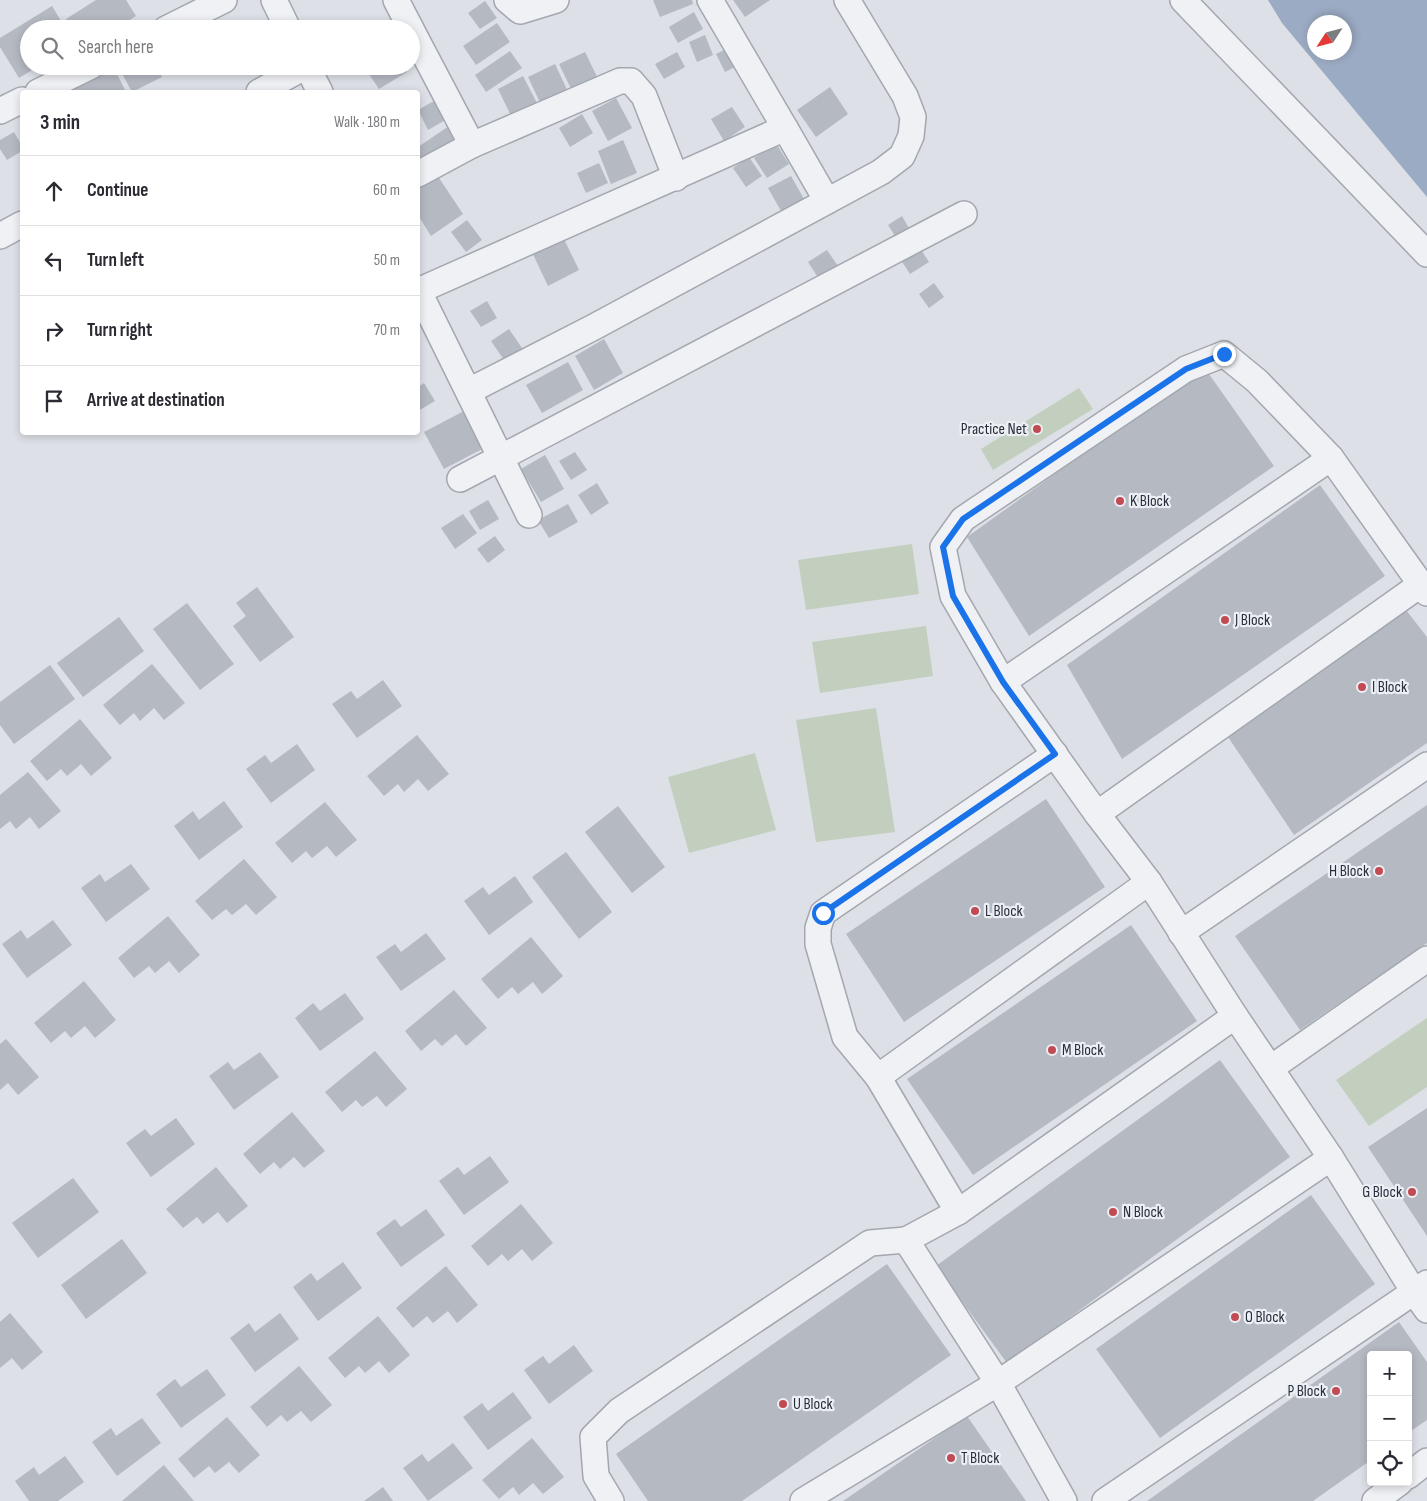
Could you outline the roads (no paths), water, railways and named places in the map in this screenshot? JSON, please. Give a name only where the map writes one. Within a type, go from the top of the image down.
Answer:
[{"type":"street","points":[[184,20],[224,0]]},
{"type":"street","points":[[274,0],[284,20]]},
{"type":"street","points":[[396,0],[406,20]]},
{"type":"street","points":[[507,0],[520,11],[556,0]]},
{"type":"street","points":[[710,0],[827,201]]},
{"type":"street","points":[[469,391],[594,327],[881,172],[902,156],[911,136],[913,117],[905,96],[847,0]]},
{"type":"street","points":[[1183,0],[1427,254]]},
{"type":"street","points":[[420,46],[472,144]]},
{"type":"street","points":[[42,90],[73,75]]},
{"type":"street","points":[[263,90],[290,75]]},
{"type":"street","points":[[311,75],[319,90]]},
{"type":"street","points":[[420,173],[472,144],[620,81],[631,81],[644,96],[676,178]]},
{"type":"street","points":[[0,111],[20,101]]},
{"type":"street","points":[[420,289],[676,178],[785,128]]},
{"type":"street","points":[[460,479],[964,214]]},
{"type":"street","points":[[0,236],[20,225]]},
{"type":"street","points":[[420,294],[529,515]]},
{"type":"street","points":[[1097,814],[1423,589],[1331,458],[1257,381],[1224,354],[1186,369],[963,519],[943,547],[953,596],[1003,682],[1097,814],[1149,882],[1235,1016],[1423,1295],[1105,1501]]},
{"type":"street","points":[[1003,682],[1331,458]]},
{"type":"street","points":[[958,1212],[878,1077],[846,1037],[818,944],[818,928],[823,913],[1055,754]]},
{"type":"street","points":[[1181,933],[1427,765]]},
{"type":"street","points":[[878,1077],[1149,882]]},
{"type":"street","points":[[1271,1068],[1427,959]]},
{"type":"street","points":[[611,1501],[596,1476],[593,1437],[619,1411],[870,1243],[906,1240],[958,1212],[1235,1016]]},
{"type":"street","points":[[803,1501],[998,1383],[1331,1158]]},
{"type":"street","points":[[906,1240],[998,1383],[1064,1501]]},
{"type":"street","points":[[1412,1473],[1427,1461]]},
{"type":"street","points":[[1375,1501],[1395,1486]]},
{"type":"water","points":[[1268,0],[1427,0],[1427,197],[1313,60],[1352,60],[1352,15],[1307,15],[1307,53],[1282,23]]},
{"type":"place","name":"Practice Net","points":[[1037,429]]},
{"type":"place","name":"K Block","points":[[1120,501]]},
{"type":"place","name":"J Block","points":[[1225,620]]},
{"type":"place","name":"I Block","points":[[1362,687]]},
{"type":"place","name":"H Block","points":[[1379,871]]},
{"type":"place","name":"L Block","points":[[975,911]]},
{"type":"place","name":"M Block","points":[[1052,1050]]},
{"type":"place","name":"G Block","points":[[1412,1192]]},
{"type":"place","name":"N Block","points":[[1113,1212]]},
{"type":"place","name":"O Block","points":[[1235,1317]]},
{"type":"place","name":"P Block","points":[[1336,1391]]},
{"type":"place","name":"U Block","points":[[783,1404]]},
{"type":"place","name":"T Block","points":[[951,1458]]}]
